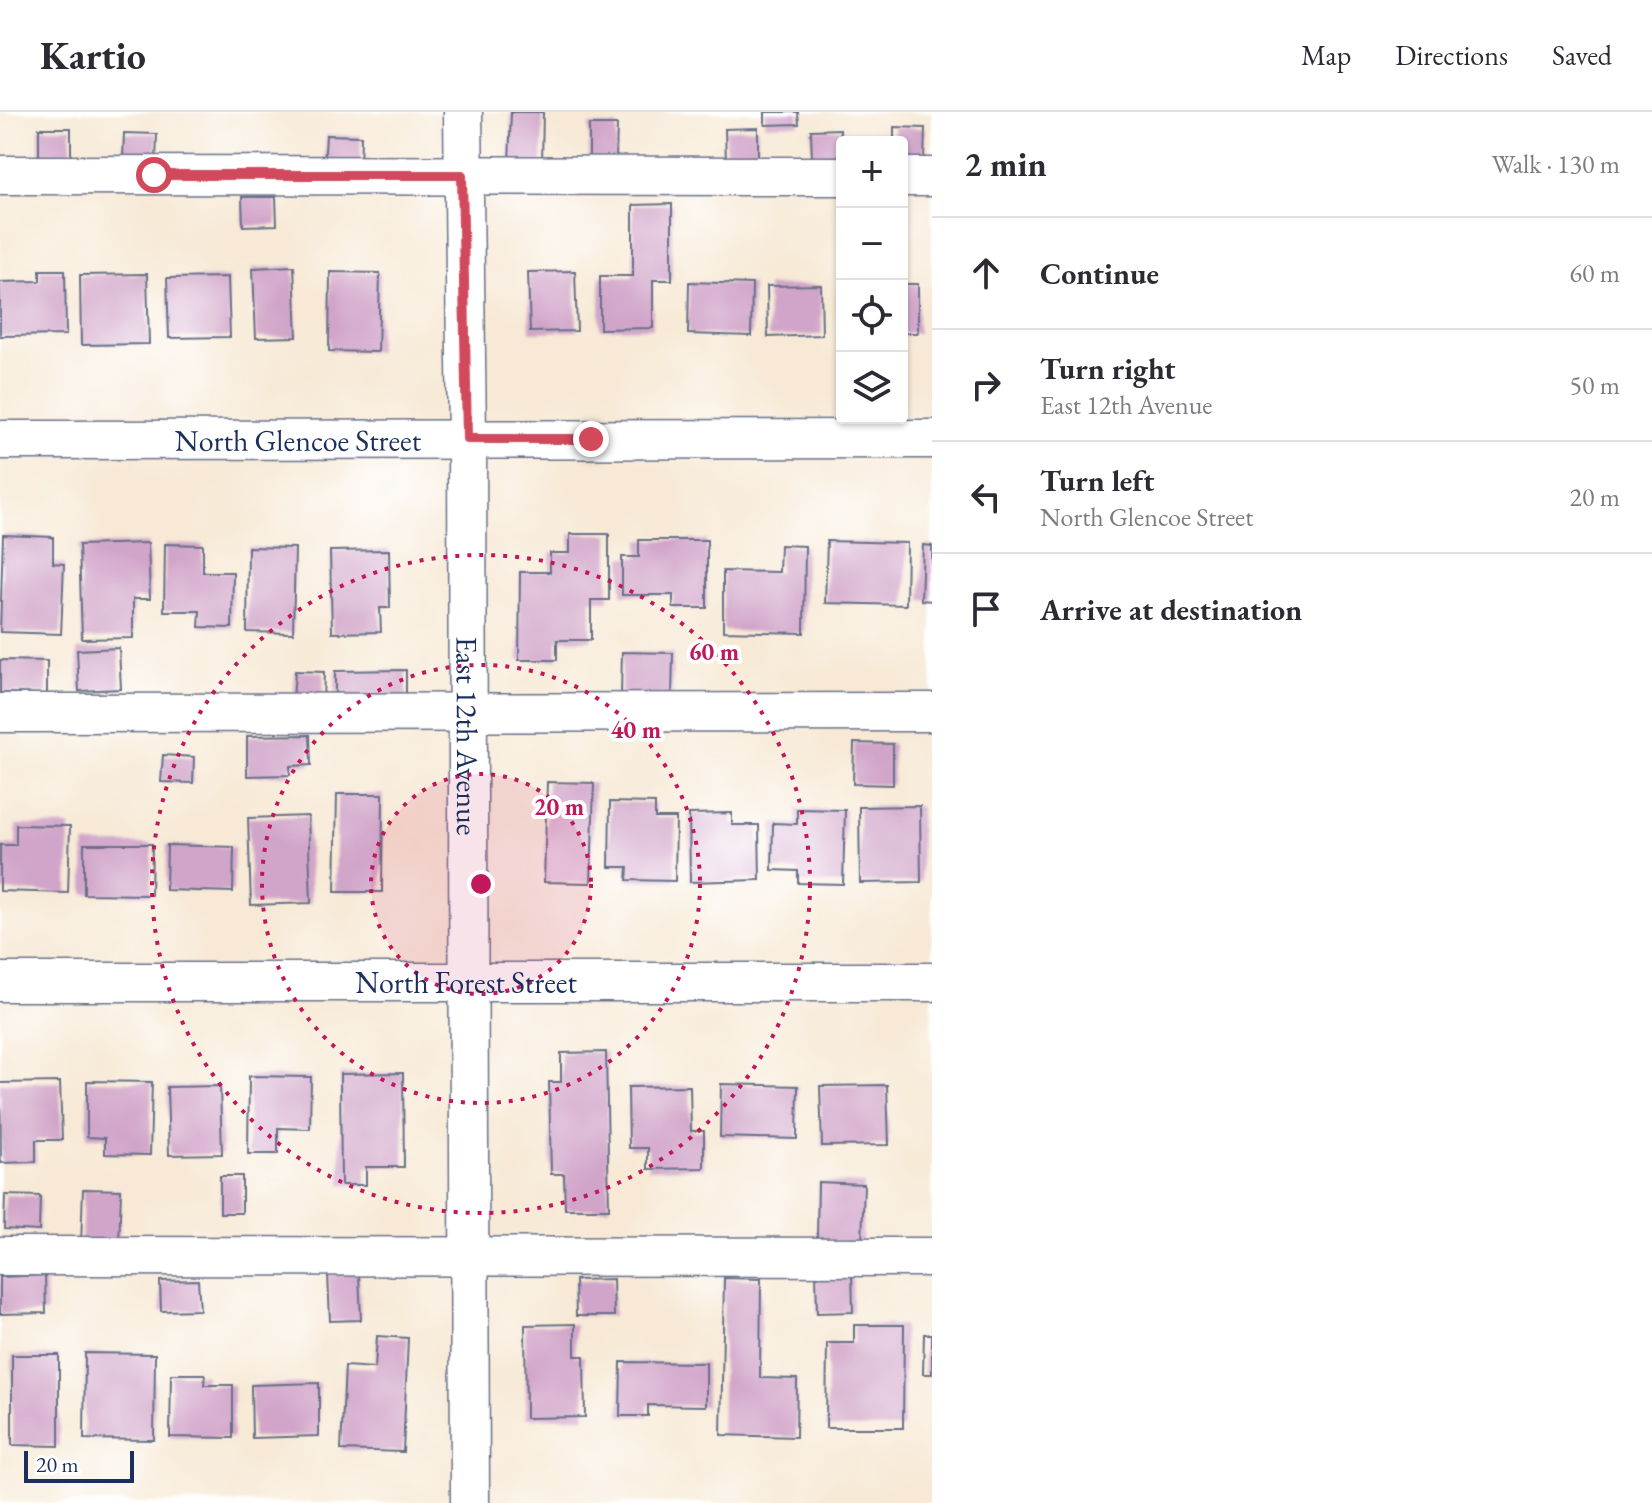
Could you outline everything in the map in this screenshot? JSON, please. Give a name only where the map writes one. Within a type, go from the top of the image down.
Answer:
[{"type":"street","name":"East 12th Avenue","points":[[463,112],[470,1503]]},
{"type":"street","points":[[0,175],[836,176]]},
{"type":"street","points":[[908,177],[932,177]]},
{"type":"street","name":"North Glencoe Street","points":[[0,440],[932,439]]},
{"type":"street","points":[[0,713],[932,712]]},
{"type":"street","name":"North Forest Street","points":[[0,982],[932,982]]},
{"type":"street","points":[[0,1256],[932,1257]]},
{"type":"building","points":[[511,112],[543,112],[542,164],[509,163]]},
{"type":"building","points":[[765,112],[798,112],[799,124],[765,125]]},
{"type":"building","points":[[589,125],[617,125],[616,158],[589,158]]},
{"type":"building","points":[[894,127],[925,128],[924,162],[908,161],[908,136],[894,136]]},
{"type":"building","points":[[39,128],[71,128],[71,160],[39,160]]},
{"type":"building","points":[[758,128],[758,162],[726,162],[725,129]]},
{"type":"building","points":[[840,129],[840,136],[836,136],[836,162],[812,162],[811,130]]},
{"type":"building","points":[[124,133],[157,134],[156,162],[123,160]]},
{"type":"building","points":[[326,135],[361,136],[360,170],[324,169]]},
{"type":"building","points":[[242,197],[276,197],[277,225],[243,226]]},
{"type":"building","points":[[672,204],[672,280],[653,280],[653,328],[600,329],[600,276],[633,276],[633,205]]},
{"type":"building","points":[[294,266],[297,337],[256,338],[253,268]]},
{"type":"building","points":[[40,270],[65,270],[66,335],[0,336],[0,282],[40,281]]},
{"type":"building","points":[[575,271],[577,331],[530,332],[528,272]]},
{"type":"building","points":[[330,272],[380,273],[378,352],[329,351]]},
{"type":"building","points":[[147,274],[149,344],[81,345],[80,275]]},
{"type":"building","points":[[228,277],[230,337],[169,338],[167,278]]},
{"type":"building","points":[[689,282],[752,284],[751,336],[688,334]]},
{"type":"building","points":[[908,284],[918,284],[918,333],[908,333]]},
{"type":"building","points":[[821,285],[822,335],[768,337],[767,286]]},
{"type":"building","points":[[570,534],[609,534],[609,600],[591,600],[591,640],[557,640],[557,660],[519,660],[520,572],[550,572],[550,553],[570,553]]},
{"type":"building","points":[[3,535],[53,537],[53,563],[64,564],[61,634],[0,632]]},
{"type":"building","points":[[639,540],[707,540],[707,608],[673,608],[673,595],[622,595],[622,557],[639,557]]},
{"type":"building","points":[[827,541],[907,543],[906,605],[825,603]]},
{"type":"building","points":[[148,543],[150,599],[133,599],[133,638],[82,639],[79,545]]},
{"type":"building","points":[[165,544],[203,545],[203,572],[233,572],[232,628],[199,627],[200,611],[164,611]]},
{"type":"building","points":[[780,545],[805,546],[804,633],[723,631],[723,571],[779,572]]},
{"type":"building","points":[[923,545],[932,546],[932,601],[921,600]]},
{"type":"building","points":[[248,547],[295,548],[293,633],[247,632]]},
{"type":"building","points":[[389,550],[390,608],[380,608],[381,632],[332,633],[330,551]]},
{"type":"building","points":[[119,648],[121,689],[79,691],[77,650]]},
{"type":"building","points":[[622,652],[673,653],[672,696],[621,696]]},
{"type":"building","points":[[0,660],[47,661],[47,694],[0,693]]},
{"type":"building","points":[[406,670],[406,702],[335,703],[335,671]]},
{"type":"building","points":[[295,671],[324,672],[323,703],[293,701]]},
{"type":"building","points":[[310,735],[311,765],[290,766],[290,775],[247,776],[247,736]]},
{"type":"building","points":[[854,743],[893,744],[893,785],[853,784]]},
{"type":"building","points":[[163,755],[194,757],[193,783],[161,782]]},
{"type":"building","points":[[547,782],[594,783],[591,883],[544,882]]},
{"type":"building","points":[[337,794],[383,794],[382,892],[335,892]]},
{"type":"building","points":[[610,802],[655,803],[655,818],[676,818],[675,881],[627,880],[628,867],[609,867]]},
{"type":"building","points":[[920,806],[921,882],[860,883],[859,807]]},
{"type":"building","points":[[797,809],[845,810],[843,884],[798,883],[798,871],[772,870],[773,823],[797,824]]},
{"type":"building","points":[[732,813],[732,825],[759,825],[760,880],[690,882],[689,814]]},
{"type":"building","points":[[308,816],[311,903],[251,905],[248,818]]},
{"type":"building","points":[[16,825],[70,826],[68,893],[0,891],[0,845],[16,845]]},
{"type":"building","points":[[84,844],[152,844],[151,895],[84,894]]},
{"type":"building","points":[[167,845],[234,847],[233,892],[166,890]]},
{"type":"building","points":[[606,1052],[609,1209],[565,1209],[564,1174],[551,1174],[549,1082],[561,1082],[561,1053]]},
{"type":"building","points":[[403,1073],[404,1167],[366,1167],[366,1185],[341,1185],[340,1074]]},
{"type":"building","points":[[249,1076],[311,1077],[310,1129],[278,1128],[278,1154],[248,1154]]},
{"type":"building","points":[[87,1081],[152,1082],[150,1155],[105,1154],[105,1138],[87,1137]]},
{"type":"building","points":[[60,1082],[62,1140],[36,1140],[36,1162],[1,1163],[0,1083]]},
{"type":"building","points":[[721,1084],[798,1086],[797,1139],[720,1137]]},
{"type":"building","points":[[887,1085],[889,1145],[822,1146],[820,1086]]},
{"type":"building","points":[[220,1086],[222,1154],[169,1155],[167,1087]]},
{"type":"building","points":[[690,1086],[691,1131],[704,1131],[704,1168],[648,1169],[648,1148],[629,1148],[628,1087]]},
{"type":"building","points":[[220,1176],[242,1176],[242,1213],[220,1213]]},
{"type":"building","points":[[818,1182],[864,1184],[862,1242],[817,1240]]},
{"type":"building","points":[[83,1189],[121,1190],[119,1245],[81,1244]]},
{"type":"building","points":[[5,1195],[40,1196],[39,1231],[4,1229]]},
{"type":"building","points":[[852,1271],[853,1312],[817,1313],[816,1273]]},
{"type":"building","points":[[359,1273],[361,1320],[330,1321],[328,1274]]},
{"type":"building","points":[[45,1275],[46,1313],[0,1314],[0,1277]]},
{"type":"building","points":[[724,1278],[761,1279],[760,1378],[797,1379],[796,1437],[721,1435]]},
{"type":"building","points":[[613,1279],[614,1316],[576,1316],[575,1280]]},
{"type":"building","points":[[198,1280],[200,1310],[161,1311],[160,1281]]},
{"type":"building","points":[[575,1324],[575,1356],[584,1356],[585,1417],[526,1418],[525,1325]]},
{"type":"building","points":[[854,1325],[904,1325],[903,1428],[826,1428],[827,1343],[854,1343]]},
{"type":"building","points":[[924,1334],[932,1334],[932,1374],[923,1374]]},
{"type":"building","points":[[377,1336],[408,1338],[403,1452],[341,1450],[345,1366],[375,1368]]},
{"type":"building","points":[[85,1353],[155,1354],[154,1440],[84,1439]]},
{"type":"building","points":[[12,1355],[59,1355],[59,1446],[12,1445]]},
{"type":"building","points":[[621,1362],[706,1363],[706,1406],[648,1405],[648,1416],[620,1416]]},
{"type":"building","points":[[171,1374],[205,1374],[204,1385],[233,1385],[233,1438],[170,1437]]},
{"type":"building","points":[[319,1383],[319,1436],[252,1438],[251,1385]]},
{"type":"route","points":[[154,175],[462,175],[467,439],[591,439]]}]
